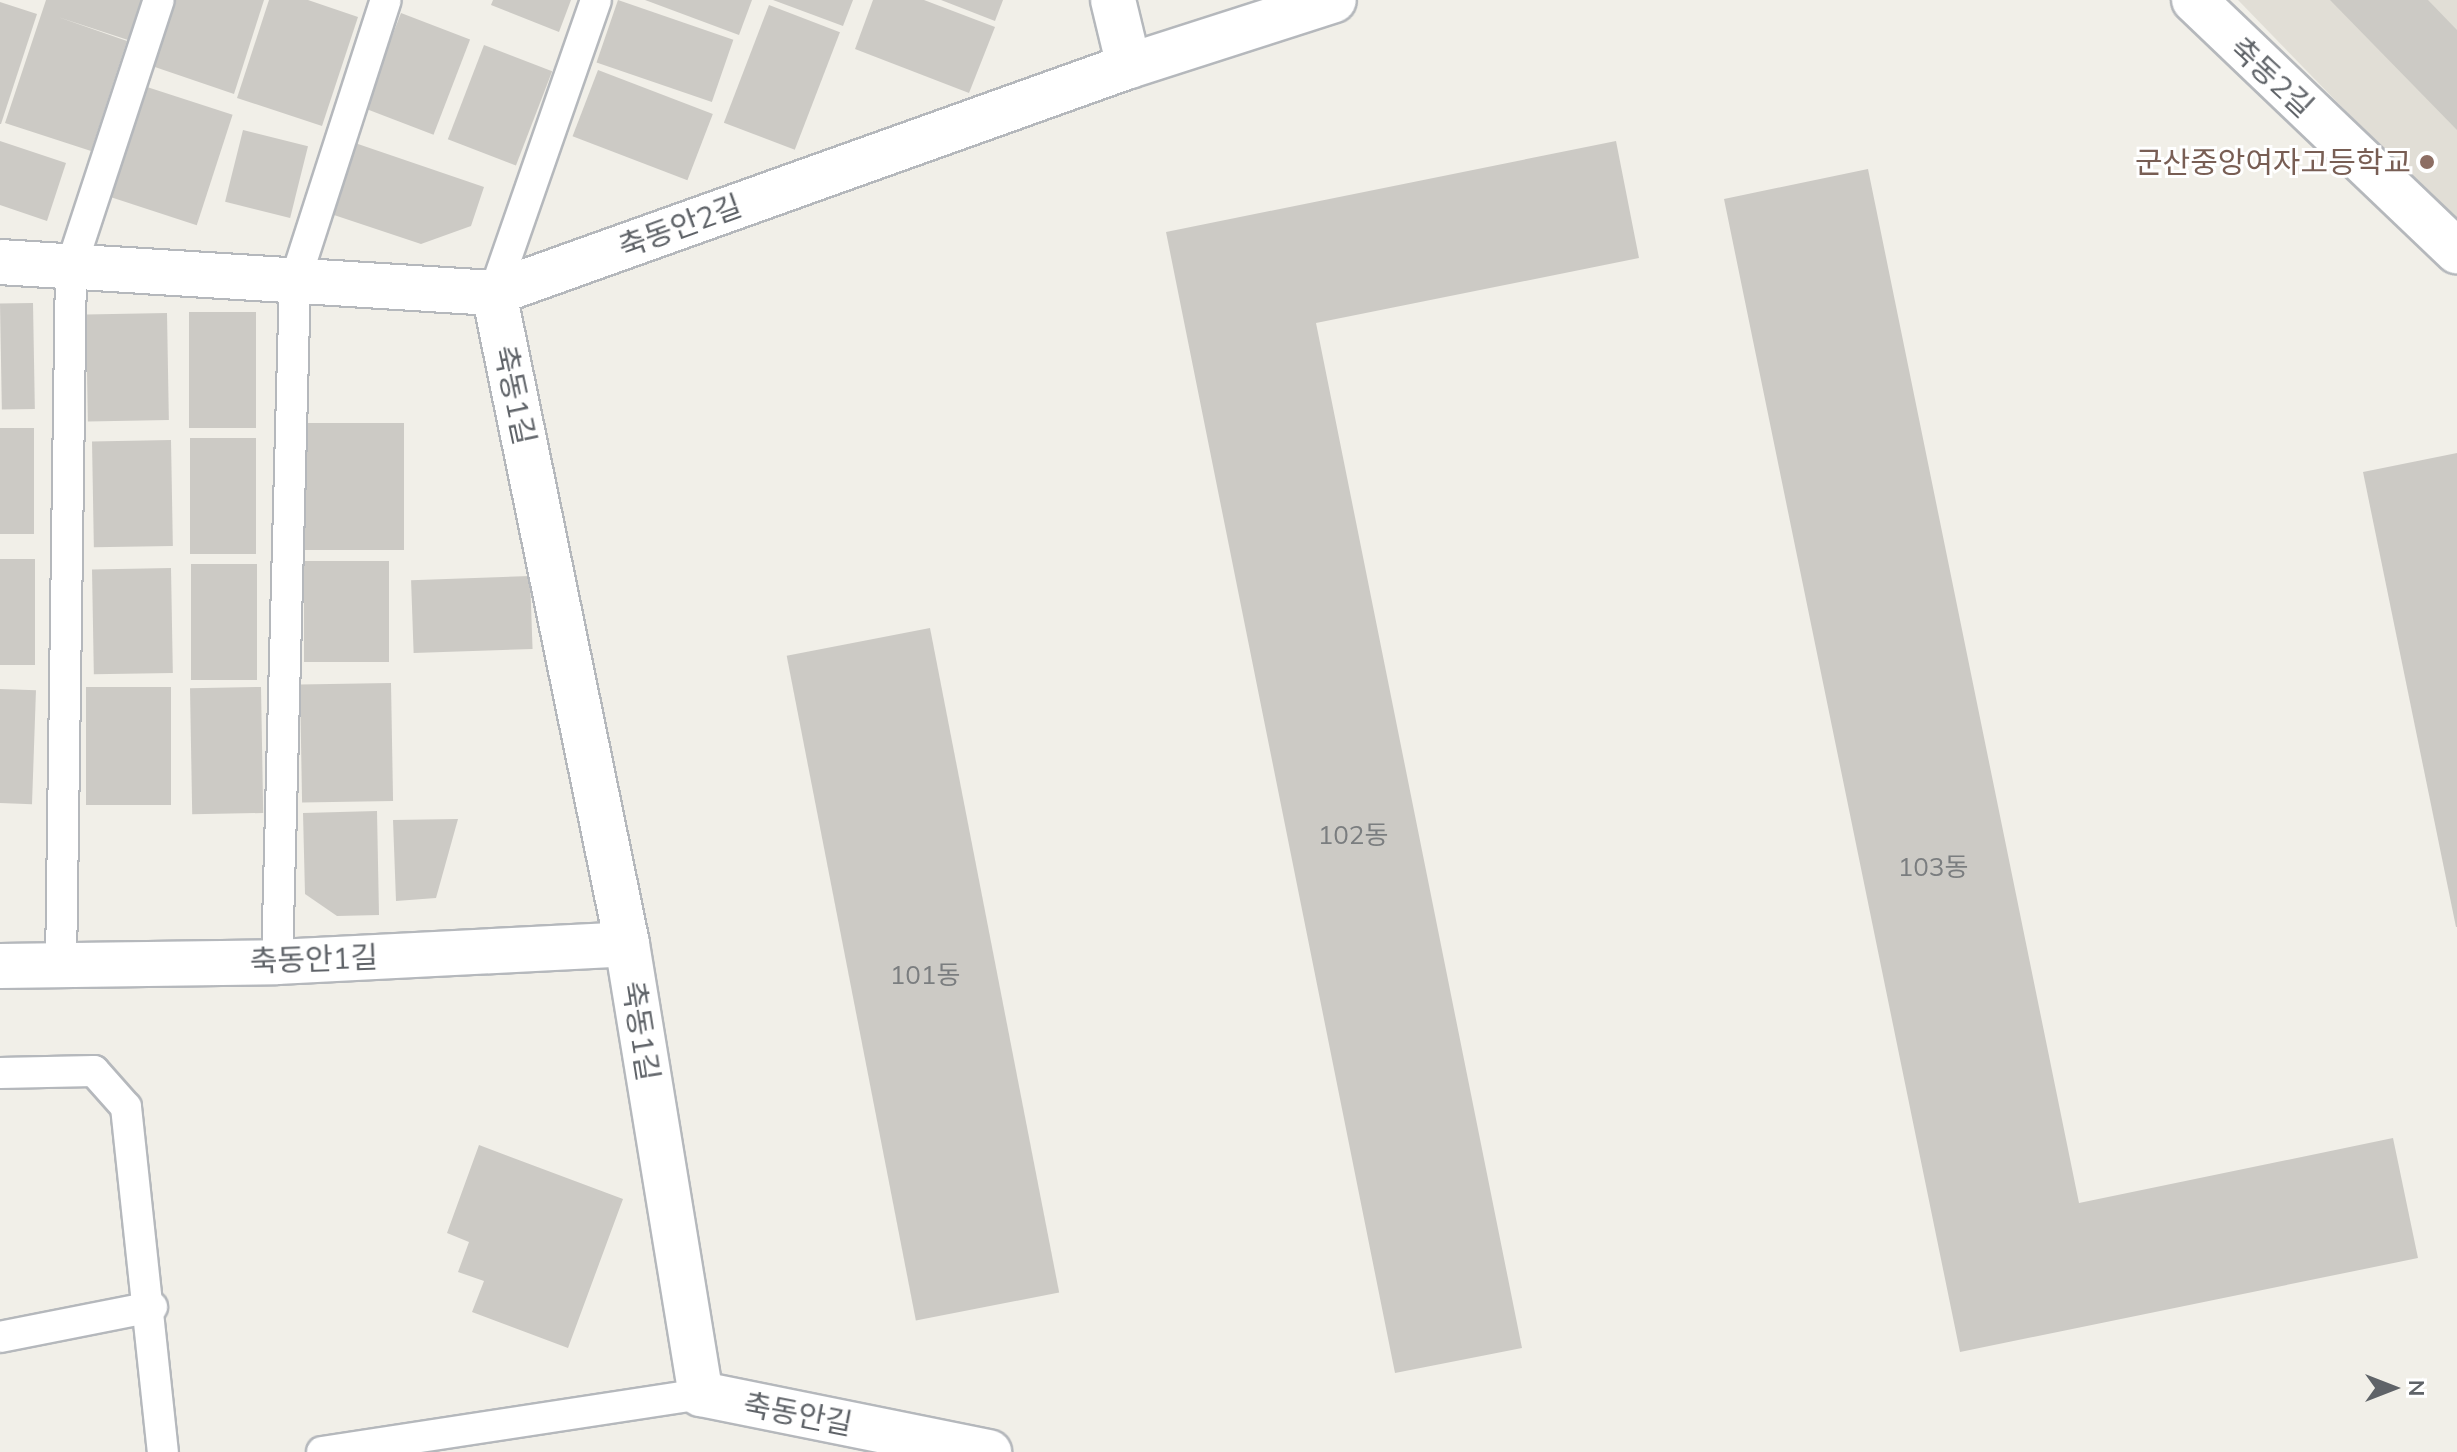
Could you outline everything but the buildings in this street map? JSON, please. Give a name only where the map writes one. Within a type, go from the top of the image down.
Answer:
[{"type":"street","points":[[1113,0],[1129,66]]},
{"type":"street","name":"축동안2길","points":[[0,262],[494,293],[1129,66],[1334,0]]},
{"type":"street","name":"축동2길","points":[[2194,0],[2218,16],[2457,251]]},
{"type":"street","name":"축동1길","points":[[494,293],[627,944],[701,1394]]},
{"type":"street","name":"축동안1길","points":[[0,966],[277,962],[627,944]]},
{"type":"street","name":"축동안길","points":[[701,1394],[989,1452]]},
{"type":"lane","points":[[61,965],[71,267],[159,0]]},
{"type":"lane","points":[[277,962],[295,281],[386,0]]},
{"type":"lane","points":[[494,293],[596,0]]},
{"type":"lane","points":[[0,1073],[94,1071],[126,1107],[152,1307],[163,1452]]},
{"type":"lane","points":[[0,1337],[152,1307]]},
{"type":"lane","points":[[322,1452],[701,1394]]},
{"type":"shaded area","name":"군산중앙여자고등학교","points":[[2238,0],[2457,0],[2457,222],[2338,103]]},
{"type":"place","name":"군산중앙여자고등학교","points":[[2427,162]]}]
